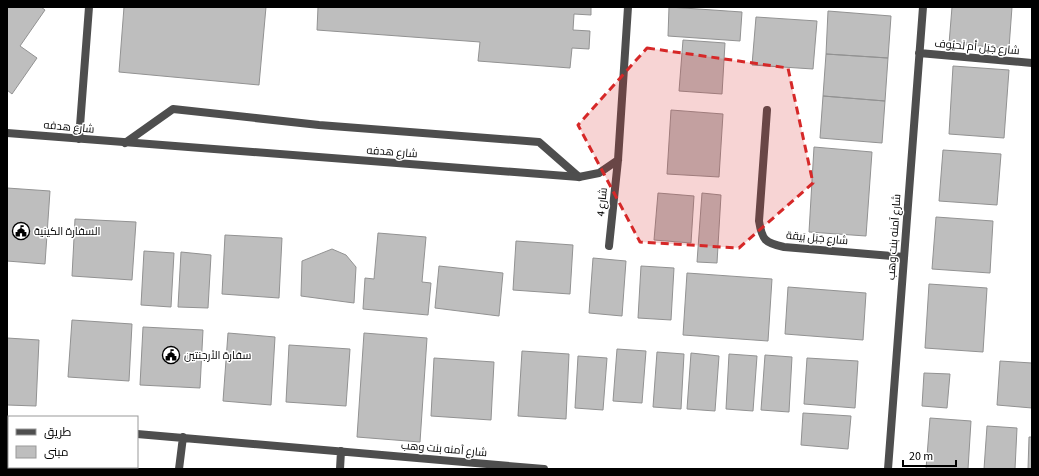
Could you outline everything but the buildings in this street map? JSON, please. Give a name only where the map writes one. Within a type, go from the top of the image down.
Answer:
[{"type":"street","points":[[79,139],[89,7]]},
{"type":"street","points":[[618,160],[628,7]]},
{"type":"street","name":"شارع آمنه بنت وهب","points":[[888,469],[923,7]]},
{"type":"street","name":"شارع جَبَل أم لَحيُوف","points":[[919,53],[1032,63]]},
{"type":"street","points":[[124,143],[173,109],[319,125],[539,142],[579,177]]},
{"type":"street","name":"شارع جَبَل بَيقة","points":[[767,110],[759,221],[761,235],[770,244],[784,247],[904,257]]},
{"type":"street","name":"شارع هدفه","points":[[7,133],[579,177],[599,173],[618,160]]},
{"type":"street","name":"شارع 4","points":[[609,246],[618,160]]},
{"type":"street","name":"شارع آمنه بنت وهب","points":[[138,434],[544,469]]},
{"type":"street","points":[[180,469],[183,437]]},
{"type":"street","points":[[340,469],[341,451]]},
{"type":"highlighted area","points":[[647,48],[788,68],[813,183],[739,248],[640,242],[578,125]]},
{"type":"place","name":"السفارة الكينية","points":[[21,231]]},
{"type":"place","name":"سفارة الأرجنتين","points":[[171,355]]}]
